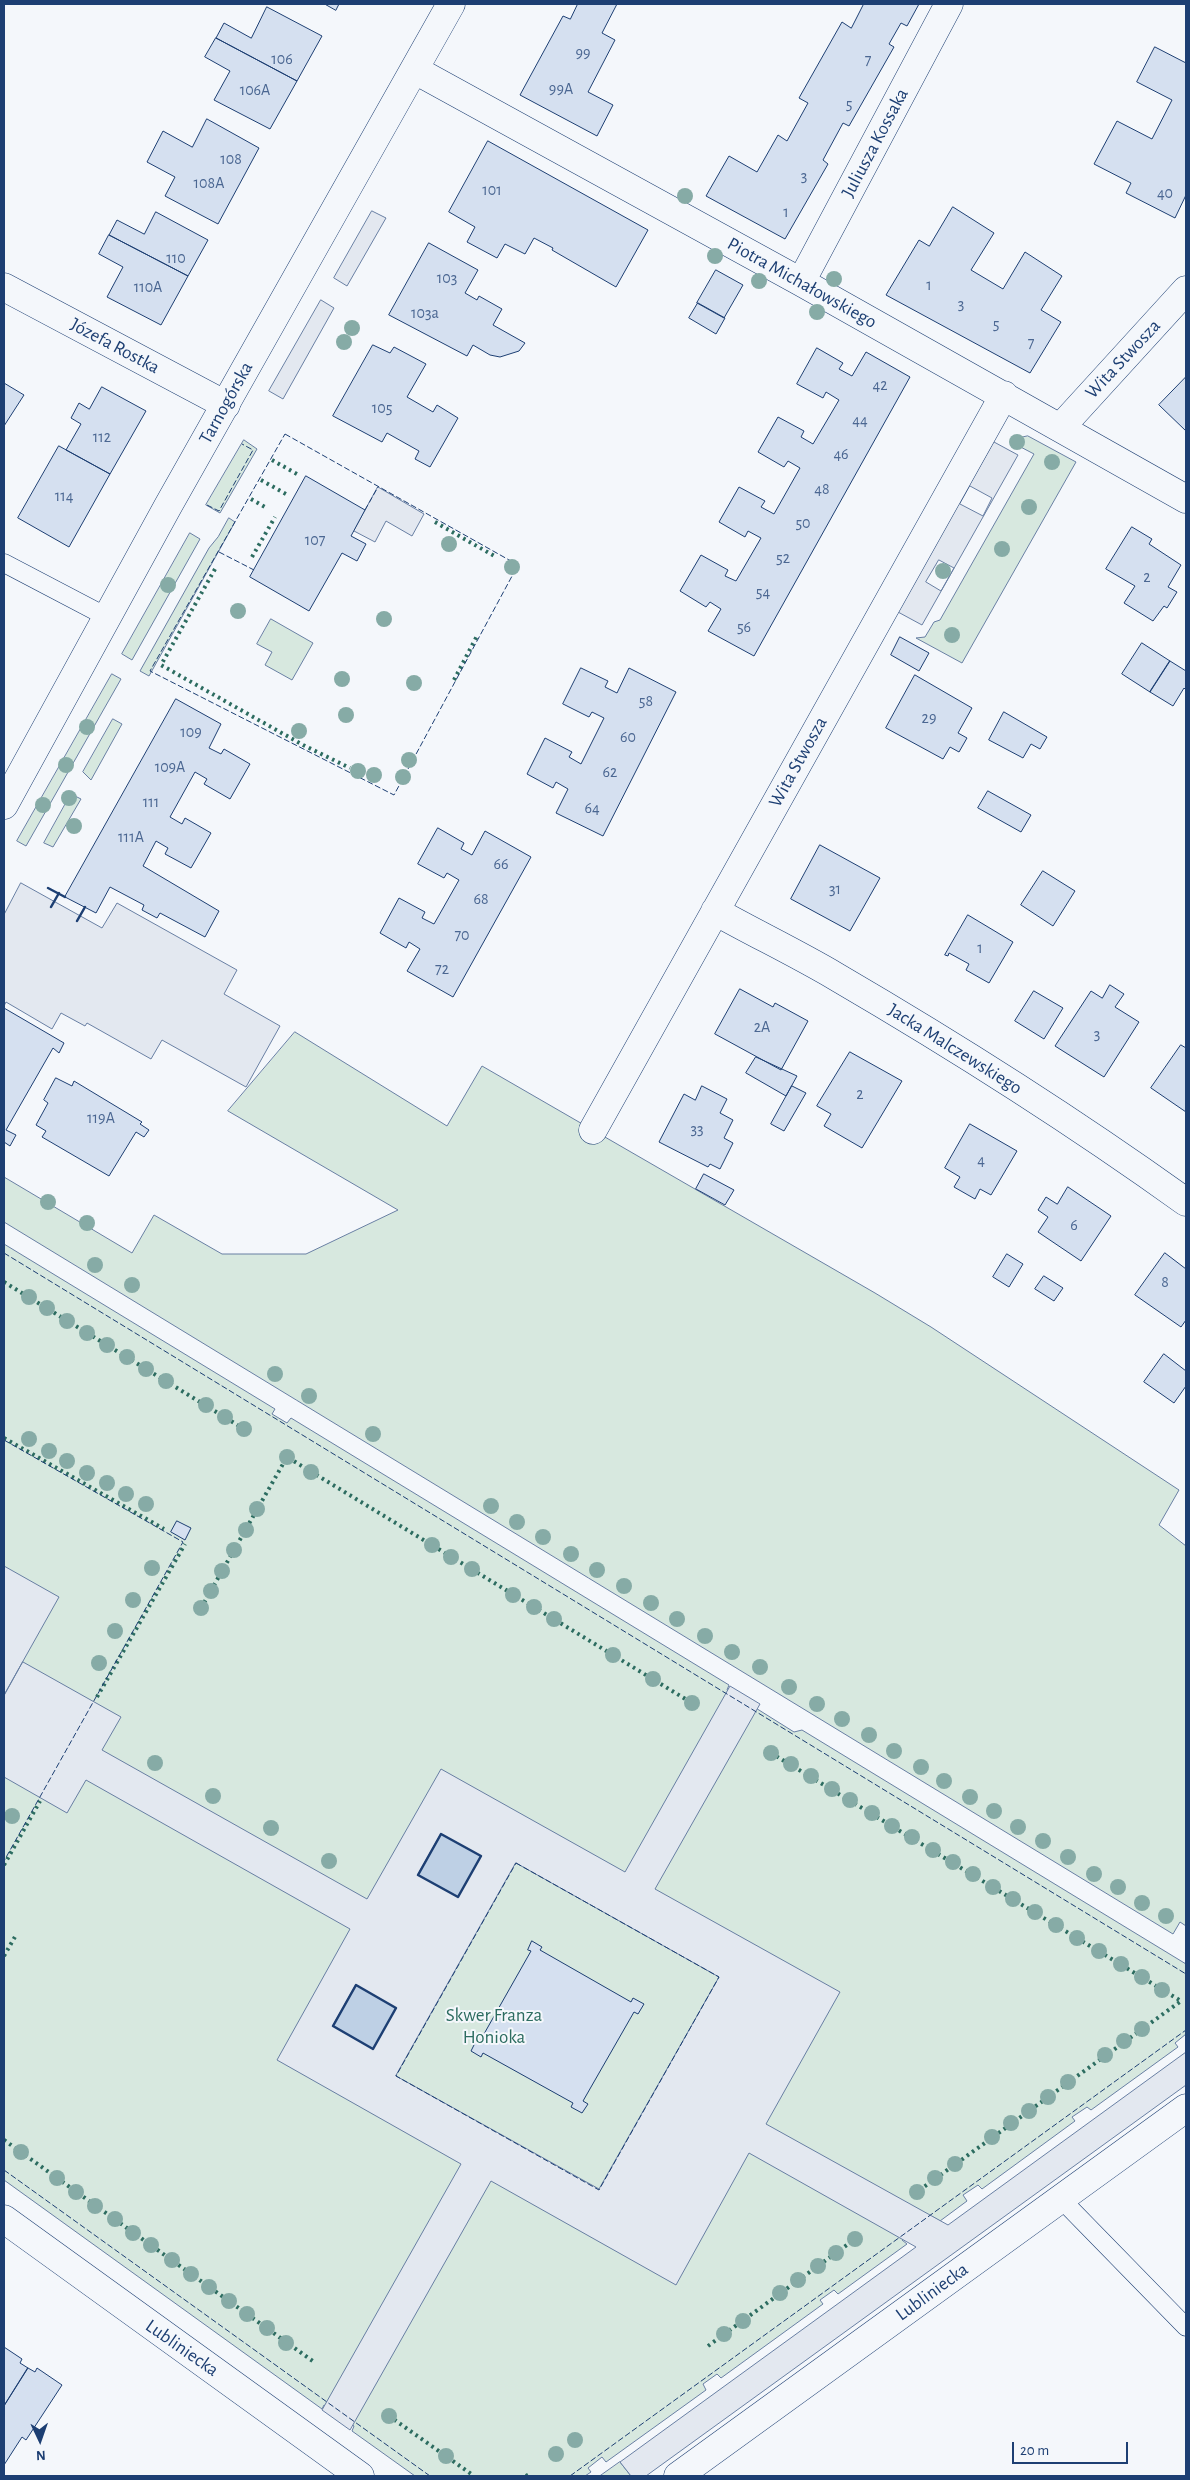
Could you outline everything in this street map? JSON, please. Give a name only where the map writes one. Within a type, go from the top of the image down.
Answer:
[{"type":"street","name":"Tarnogórska","points":[[4,805],[12,774],[107,617],[378,131],[452,4]]},
{"type":"street","name":"Juliusza Kossaka","points":[[801,282],[949,4]]},
{"type":"street","name":"Piotra Michałowskiego","points":[[415,70],[801,282],[1186,499]]},
{"type":"street","name":"Józefa Rostka","points":[[4,286],[226,404]]},
{"type":"street","name":"Wita Stwosza","points":[[1061,427],[1186,290]]},
{"type":"street","name":"Wita Stwosza","points":[[593,1130],[1004,395]]},
{"type":"street","name":"Jacka Malczewskiego","points":[[714,911],[834,975],[987,1067],[1132,1163],[1186,1202]]},
{"type":"street","name":"Lubliniecka","points":[[678,2476],[1186,2108]]},
{"type":"street","name":"Lubliniecka","points":[[4,2219],[360,2476]]},
{"type":"lane","points":[[4,564],[107,617]]},
{"type":"lane","points":[[1061,2199],[1186,2327]]},
{"type":"green space","points":[[1028,436],[1076,462],[962,663],[916,638],[925,637],[934,622],[940,620],[1034,454],[1013,443],[1015,439]]},
{"type":"green space","points":[[244,440],[257,449],[220,513],[206,505]]},
{"type":"green space","points":[[229,518],[235,522],[149,676],[140,671],[209,548]]},
{"type":"green space","points":[[190,533],[200,539],[132,660],[122,654]]},
{"type":"green space","points":[[271,619],[313,643],[292,680],[265,665],[272,652],[257,644]]},
{"type":"green space","points":[[112,674],[121,679],[26,846],[17,841]]},
{"type":"green space","points":[[113,719],[122,724],[91,780],[83,772]]},
{"type":"green space","points":[[71,794],[81,799],[53,847],[44,843]]},
{"type":"green space","points":[[295,1032],[447,1126],[482,1066],[931,1327],[1179,1490],[1159,1525],[1186,1546],[1186,1926],[1180,1922],[1173,1934],[4,1222],[4,1177],[132,1253],[154,1215],[222,1254],[306,1254],[398,1210],[228,1111]]},
{"type":"green space","name":"Skwer Franza Honioka","points":[[4,1244],[275,1409],[272,1414],[287,1423],[291,1418],[729,1685],[727,1690],[794,1732],[802,1730],[1186,1964],[1186,2034],[1175,2043],[1178,2047],[1091,2110],[1087,2107],[1072,2117],[1075,2121],[982,2189],[978,2185],[963,2195],[967,2201],[940,2221],[933,2217],[902,2240],[907,2244],[838,2294],[834,2290],[820,2300],[823,2304],[721,2378],[717,2374],[703,2384],[706,2390],[606,2462],[602,2457],[588,2468],[591,2472],[585,2476],[415,2476],[352,2431],[354,2426],[324,2405],[322,2409],[4,2180]]},
{"type":"green space","points":[[620,2462],[631,2476],[600,2476]]},
{"type":"shaded area","points":[[372,211],[386,218],[347,286],[334,278]]},
{"type":"shaded area","points":[[321,300],[334,308],[283,399],[269,391]]},
{"type":"shaded area","points":[[994,442],[1018,455],[922,625],[898,612]],"holes":[[[970,486],[992,498],[983,516],[960,504]],[[939,560],[954,568],[941,591],[926,582]]]},
{"type":"shaded area","points":[[378,487],[424,514],[412,536],[386,521],[375,542],[354,531]]},
{"type":"shaded area","points":[[21,883],[102,928],[117,903],[237,970],[224,994],[280,1026],[246,1087],[162,1040],[151,1059],[87,1023],[85,1026],[61,1013],[52,1029],[6,1002],[4,1006],[4,915]]},
{"type":"shaded area","points":[[4,1566],[59,1597],[4,1695]]},
{"type":"shaded area","points":[[23,1662],[121,1717],[102,1750],[367,1899],[441,1769],[625,1872],[730,1686],[760,1704],[655,1889],[840,1992],[766,2124],[948,2225],[1186,2052],[1186,2085],[646,2476],[631,2476],[620,2462],[916,2247],[749,2153],[676,2285],[491,2181],[350,2430],[322,2410],[461,2164],[277,2060],[350,1929],[86,1780],[67,1813],[4,1777],[4,1696]],"holes":[[[516,1863],[719,1977],[599,2189],[396,2076]]]},
{"type":"water","points":[[441,1834],[481,1856],[458,1897],[418,1875]]},
{"type":"water","points":[[356,1985],[396,2008],[373,2049],[333,2026]]},
{"type":"building","points":[[325,4],[339,4],[336,10]]},
{"type":"building","points":[[578,4],[617,4],[602,33],[615,40],[588,92],[613,105],[597,136],[520,95],[563,16],[570,19]]},
{"type":"building","points":[[864,4],[919,4],[907,26],[901,23],[889,44],[894,47],[849,126],[843,123],[823,160],[828,164],[785,239],[706,196],[729,156],[757,172],[778,135],[787,141],[808,103],[799,98],[842,22],[851,28]]},
{"type":"building","points":[[267,7],[322,36],[297,81],[216,38],[224,23],[251,38]]},
{"type":"building","points":[[216,38],[297,81],[270,129],[214,100],[230,71],[205,57]]},
{"type":"building","points":[[1155,47],[1186,63],[1186,195],[1175,218],[1126,193],[1131,183],[1094,164],[1117,121],[1152,139],[1172,100],[1137,82]]},
{"type":"building","points":[[207,119],[259,148],[218,224],[165,196],[175,177],[147,162],[163,131],[192,147]]},
{"type":"building","points":[[488,141],[648,230],[616,287],[534,238],[525,254],[505,244],[497,258],[467,242],[475,227],[449,212]]},
{"type":"building","points":[[953,207],[994,233],[971,270],[1003,289],[1025,252],[1062,276],[1041,310],[1061,322],[1030,373],[886,295],[919,240],[929,246]]},
{"type":"building","points":[[156,212],[208,240],[188,276],[109,235],[117,220],[144,234]]},
{"type":"building","points":[[109,235],[188,276],[161,325],[107,297],[123,267],[99,254]]},
{"type":"building","points":[[429,243],[478,270],[465,293],[477,300],[479,296],[502,309],[493,325],[525,343],[519,351],[500,357],[490,355],[473,345],[467,356],[389,315]]},
{"type":"building","points":[[716,270],[743,285],[724,318],[697,303]]},
{"type":"building","points":[[698,303],[725,318],[716,334],[689,318]]},
{"type":"building","points":[[373,345],[390,353],[394,347],[426,364],[407,397],[433,412],[437,405],[458,418],[430,467],[415,459],[419,451],[387,433],[382,442],[333,416]]},
{"type":"building","points":[[817,348],[843,363],[839,369],[852,376],[866,352],[910,377],[754,656],[708,631],[721,609],[710,602],[706,607],[680,591],[701,555],[728,570],[725,576],[736,581],[761,538],[748,531],[745,537],[719,522],[739,487],[765,501],[761,507],[774,514],[800,468],[788,461],[784,467],[758,452],[778,417],[804,431],[801,437],[813,444],[839,400],[826,392],[823,398],[797,384]]},
{"type":"building","points":[[1186,377],[1186,431],[1159,405]]},
{"type":"building","points":[[4,383],[24,395],[4,426]]},
{"type":"building","points":[[102,387],[146,411],[110,474],[66,450],[81,424],[71,418],[79,403],[89,409]]},
{"type":"building","points":[[59,446],[110,474],[69,547],[18,518]]},
{"type":"building","points":[[306,476],[365,510],[351,536],[366,544],[357,561],[342,553],[309,611],[250,577]]},
{"type":"building","points":[[1132,527],[1152,539],[1149,544],[1181,565],[1168,587],[1177,592],[1167,608],[1164,606],[1153,621],[1124,603],[1135,586],[1106,569]]},
{"type":"building","points":[[900,637],[929,653],[919,671],[891,655]]},
{"type":"building","points":[[1142,643],[1170,661],[1150,692],[1122,674]]},
{"type":"building","points":[[1170,661],[1186,671],[1186,690],[1184,688],[1173,706],[1150,692]]},
{"type":"building","points":[[581,668],[608,681],[605,687],[617,693],[629,668],[676,692],[603,836],[556,813],[568,789],[556,782],[553,788],[527,774],[545,738],[572,752],[569,757],[581,764],[604,718],[592,712],[589,717],[563,704]]},
{"type":"building","points":[[915,675],[972,708],[958,733],[967,738],[959,752],[950,747],[943,759],[886,728]]},
{"type":"building","points":[[176,699],[221,724],[209,748],[221,754],[224,749],[250,764],[230,799],[204,784],[207,779],[195,772],[170,817],[182,824],[185,818],[211,833],[191,868],[165,854],[168,848],[156,841],[143,866],[219,911],[205,937],[160,913],[157,918],[142,910],[144,905],[110,887],[96,913],[65,897]]},
{"type":"building","points":[[1004,712],[1047,737],[1040,749],[1031,744],[1023,758],[989,740]]},
{"type":"building","points":[[988,791],[1031,815],[1021,832],[978,808]]},
{"type":"building","points":[[438,828],[464,843],[461,849],[472,855],[485,831],[531,857],[453,997],[407,971],[420,949],[409,942],[406,948],[380,933],[399,898],[425,912],[422,918],[434,924],[459,880],[447,873],[444,878],[418,864]]},
{"type":"building","points":[[820,845],[880,878],[850,931],[791,899]]},
{"type":"building","points":[[1043,871],[1075,891],[1053,926],[1021,905]]},
{"type":"building","points":[[968,915],[1013,942],[989,983],[966,970],[969,964],[949,953],[948,956],[945,955]]},
{"type":"building","points":[[1110,985],[1124,994],[1115,1007],[1139,1022],[1104,1077],[1055,1046],[1091,991],[1102,998]]},
{"type":"building","points":[[740,989],[773,1007],[775,1003],[808,1021],[781,1070],[715,1034]]},
{"type":"building","points":[[1034,991],[1063,1008],[1044,1039],[1015,1021]]},
{"type":"building","points":[[4,1008],[64,1043],[59,1053],[53,1048],[6,1130],[16,1135],[10,1146],[4,1142]]},
{"type":"building","points":[[1181,1045],[1186,1048],[1186,1112],[1151,1088]]},
{"type":"building","points":[[850,1052],[902,1081],[862,1148],[824,1126],[831,1114],[817,1106]]},
{"type":"building","points":[[756,1057],[797,1076],[786,1096],[746,1073]]},
{"type":"building","points":[[56,1078],[72,1086],[74,1081],[142,1122],[140,1124],[149,1130],[144,1137],[136,1132],[109,1176],[42,1137],[46,1131],[36,1125],[48,1103],[44,1100]]},
{"type":"building","points":[[702,1086],[727,1099],[720,1113],[733,1120],[724,1138],[733,1143],[720,1169],[710,1164],[708,1167],[659,1142],[684,1094],[695,1100]]},
{"type":"building","points":[[792,1086],[806,1093],[784,1131],[771,1124]]},
{"type":"building","points":[[970,1124],[1017,1151],[991,1195],[980,1189],[975,1199],[954,1187],[960,1177],[945,1168]]},
{"type":"building","points":[[704,1174],[734,1190],[725,1205],[696,1189]]},
{"type":"building","points":[[1068,1187],[1111,1216],[1081,1261],[1038,1232],[1048,1217],[1038,1210],[1046,1197],[1057,1204]]},
{"type":"building","points":[[1165,1253],[1186,1269],[1186,1320],[1181,1327],[1135,1295]]},
{"type":"building","points":[[1007,1254],[1023,1264],[1009,1287],[993,1277]]},
{"type":"building","points":[[1044,1276],[1063,1288],[1054,1301],[1035,1289]]},
{"type":"building","points":[[1164,1354],[1186,1371],[1186,1386],[1174,1403],[1144,1382]]},
{"type":"building","points":[[177,1521],[191,1528],[185,1540],[171,1532]]},
{"type":"building","points":[[532,1941],[542,1947],[540,1950],[631,2002],[633,1998],[644,2004],[638,2014],[634,2012],[583,2101],[588,2104],[582,2113],[571,2107],[573,2103],[483,2053],[481,2057],[471,2051],[477,2039],[480,2041],[531,1951],[528,1950]]},
{"type":"building","points":[[4,2347],[22,2359],[20,2363],[28,2368],[4,2406]]},
{"type":"building","points":[[28,2368],[35,2372],[37,2368],[62,2385],[26,2440],[22,2437],[4,2465],[4,2406]]},
{"type":"hedge","points":[[272,460],[297,474]]},
{"type":"hedge","points":[[261,480],[286,494]]},
{"type":"hedge","points":[[251,499],[265,507]]},
{"type":"hedge","points":[[252,557],[275,517]]},
{"type":"hedge","points":[[435,522],[496,557]]},
{"type":"hedge","points":[[215,569],[161,665],[303,745],[350,768]]},
{"type":"hedge","points":[[454,680],[478,634]]},
{"type":"hedge","points":[[4,1282],[244,1429]]},
{"type":"hedge","points":[[4,1438],[164,1529]]},
{"type":"hedge","points":[[201,1608],[287,1457],[692,1703]]},
{"type":"hedge","points":[[97,1697],[185,1544]]},
{"type":"hedge","points":[[771,1753],[1181,2001],[917,2192]]},
{"type":"hedge","points":[[4,1865],[40,1801]]},
{"type":"hedge","points":[[4,1956],[16,1935]]},
{"type":"hedge","points":[[4,2140],[314,2362]]},
{"type":"hedge","points":[[708,2346],[855,2239]]},
{"type":"hedge","points":[[389,2416],[474,2476]]},
{"type":"hedge","points":[[526,2476],[531,2473]]},
{"type":"fence","points":[[285,434],[518,565],[394,795],[150,671],[285,434]]},
{"type":"fence","points":[[207,505],[219,511],[253,450],[242,444]]},
{"type":"fence","points":[[365,510],[378,487]]},
{"type":"fence","points":[[219,552],[254,570]]},
{"type":"fence","points":[[4,1253],[1186,1974]]},
{"type":"fence","points":[[4,1440],[183,1542],[4,1861]]},
{"type":"fence","points":[[516,1863],[719,1977],[599,2190],[396,2076],[516,1863]]},
{"type":"fence","points":[[570,2476],[1186,2030]]},
{"type":"fence","points":[[4,2170],[430,2476]]},
{"type":"wall","points":[[48,888],[65,897]]},
{"type":"wall","points":[[51,907],[59,893]]},
{"type":"wall","points":[[77,921],[85,907]]},
{"type":"wall","points":[[441,1834],[481,1856],[458,1897],[418,1875],[441,1834]]},
{"type":"wall","points":[[356,1985],[396,2008],[373,2049],[333,2026],[356,1985]]}]
